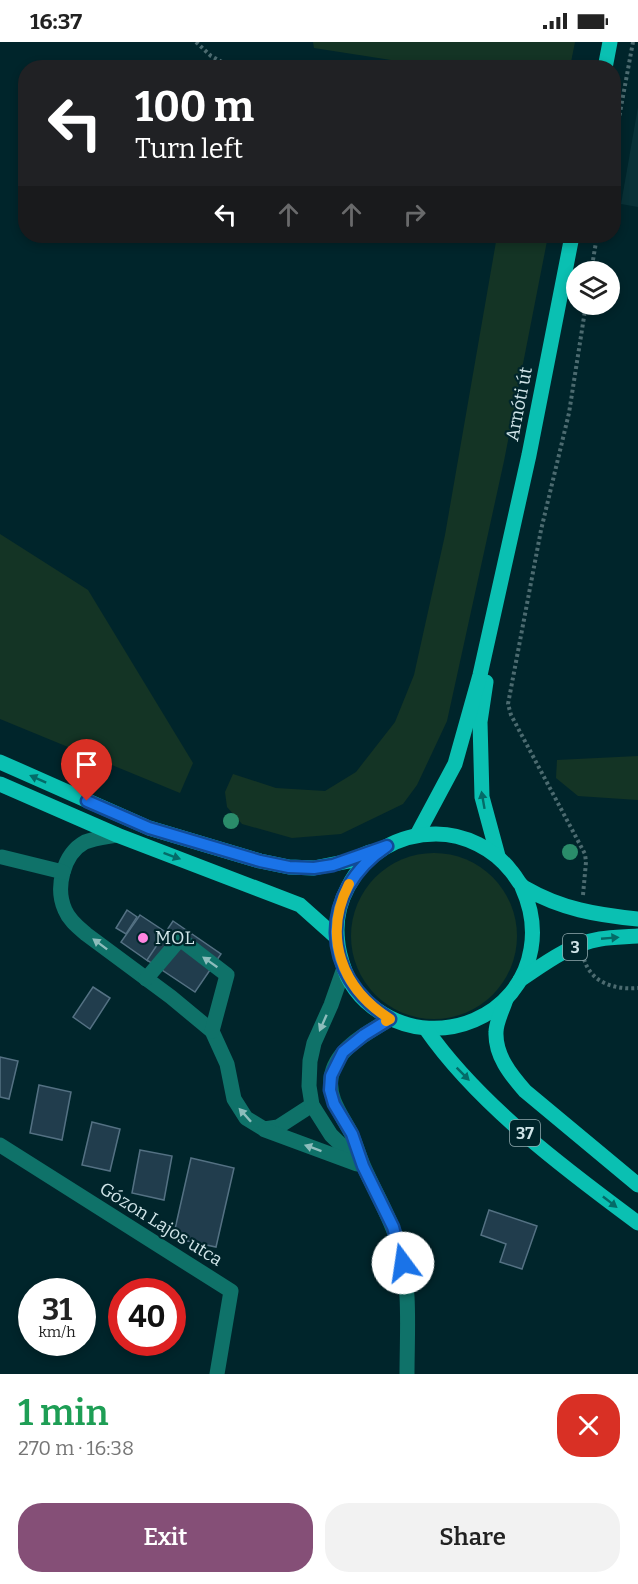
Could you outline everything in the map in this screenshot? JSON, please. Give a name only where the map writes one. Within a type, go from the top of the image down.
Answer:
[{"type":"main road","points":[[607,60],[610,42]]},
{"type":"main road","name":"Arnóti út","points":[[501,580],[529,455],[571,243]]},
{"type":"main road","points":[[417,835],[455,764],[480,675],[501,580]]},
{"type":"main road","points":[[498,856],[482,797],[480,722],[501,580]]},
{"type":"main road","name":"3","points":[[0,762],[149,828],[260,861],[289,867],[314,868],[349,861],[387,846],[417,835],[438,834],[460,837],[480,844],[498,856],[512,871],[522,887],[528,902],[533,934],[527,966],[520,980],[506,999],[489,1013],[469,1023],[448,1029],[426,1029],[390,1019],[375,1010],[352,984],[344,968],[337,938],[339,909],[352,879],[362,866],[387,846]]},
{"type":"main road","points":[[0,784],[117,835],[300,905],[337,938]]},
{"type":"main road","name":"3","points":[[522,887],[562,907],[638,919]]},
{"type":"main road","name":"3","points":[[520,980],[555,957],[579,945],[599,939],[638,936]]},
{"type":"main road","name":"37","points":[[506,999],[496,1031],[502,1061],[510,1075],[525,1091],[638,1185]]},
{"type":"main road","name":"37","points":[[426,1029],[446,1057],[515,1125],[638,1223]]},
{"type":"street","points":[[117,835],[86,842],[77,848],[63,872],[62,901],[66,912],[75,924],[212,1031],[227,1064],[230,1085],[239,1109],[246,1118],[264,1129],[363,1166]]},
{"type":"street","points":[[2,857],[63,872]]},
{"type":"street","points":[[146,980],[180,939],[216,965],[227,975],[212,1031]]},
{"type":"street","points":[[344,968],[318,1034],[310,1061],[309,1086],[312,1105],[331,1136],[363,1166]]},
{"type":"street","points":[[390,1019],[364,1035],[343,1052],[331,1076],[330,1090],[334,1104],[352,1134],[363,1166],[389,1217],[400,1249],[407,1301],[407,1374]]},
{"type":"street","points":[[264,1129],[278,1127],[312,1105]]},
{"type":"street","name":"Gózon Lajos utca","points":[[0,1145],[231,1291],[217,1374]]},
{"type":"path","points":[[196,42],[218,60]]},
{"type":"path","points":[[621,107],[633,42]]},
{"type":"path","points":[[593,261],[596,243]]},
{"type":"path","points":[[582,911],[585,854],[511,715],[508,704],[541,530],[569,413],[584,315]]},
{"type":"path","points":[[579,945],[587,968],[598,980],[625,989],[638,988]]},
{"type":"shaded area","points":[[638,107],[638,207],[621,204]]},
{"type":"green space","points":[[313,42],[575,42],[571,60],[391,60],[314,48]]},
{"type":"green space","points":[[496,243],[547,243],[504,461],[447,721],[417,785],[403,804],[341,834],[292,838],[242,824],[227,807],[225,792],[233,774],[276,788],[325,791],[356,772],[395,722],[414,675],[445,535]]},
{"type":"green space","points":[[0,534],[88,590],[193,763],[180,793],[0,719]]},
{"type":"green space","points":[[638,756],[638,800],[578,796],[556,778],[557,760]]},
{"type":"green space","points":[[434,853],[450,854],[466,859],[493,877],[511,904],[516,920],[516,952],[511,968],[493,995],[466,1013],[450,1018],[434,1019],[418,1018],[402,1013],[375,995],[357,968],[352,952],[351,936],[352,920],[357,904],[375,877],[402,859],[418,854]]},
{"type":"building","points":[[127,910],[137,917],[126,934],[116,928]]},
{"type":"building","name":"MOL","points":[[140,915],[167,933],[148,961],[121,942]]},
{"type":"building","points":[[173,921],[221,954],[195,992],[147,960]]},
{"type":"building","points":[[93,987],[110,998],[90,1029],[73,1017]]},
{"type":"building","points":[[0,1057],[18,1061],[9,1099],[0,1097]]},
{"type":"building","points":[[39,1085],[71,1092],[62,1140],[30,1133]]},
{"type":"building","points":[[92,1122],[120,1129],[110,1171],[82,1165]]},
{"type":"building","points":[[140,1150],[172,1156],[164,1200],[132,1193]]},
{"type":"building","points":[[191,1158],[234,1168],[216,1247],[173,1238]]},
{"type":"building","points":[[489,1210],[537,1226],[522,1269],[500,1262],[506,1244],[481,1235]]},
{"type":"slow traffic","points":[[349,884],[339,909],[338,947],[344,968],[352,984],[375,1010],[390,1019],[386,1021]]},
{"type":"place","name":"MOL","points":[[143,938]]},
{"type":"route","points":[[87,801],[149,828],[260,861],[289,867],[314,868],[333,865],[387,846],[362,866],[344,893],[339,909],[337,938],[344,968],[352,984],[375,1010],[390,1019],[364,1035],[343,1052],[331,1076],[330,1090],[334,1104],[352,1134],[363,1166],[393,1227],[403,1263]]}]
